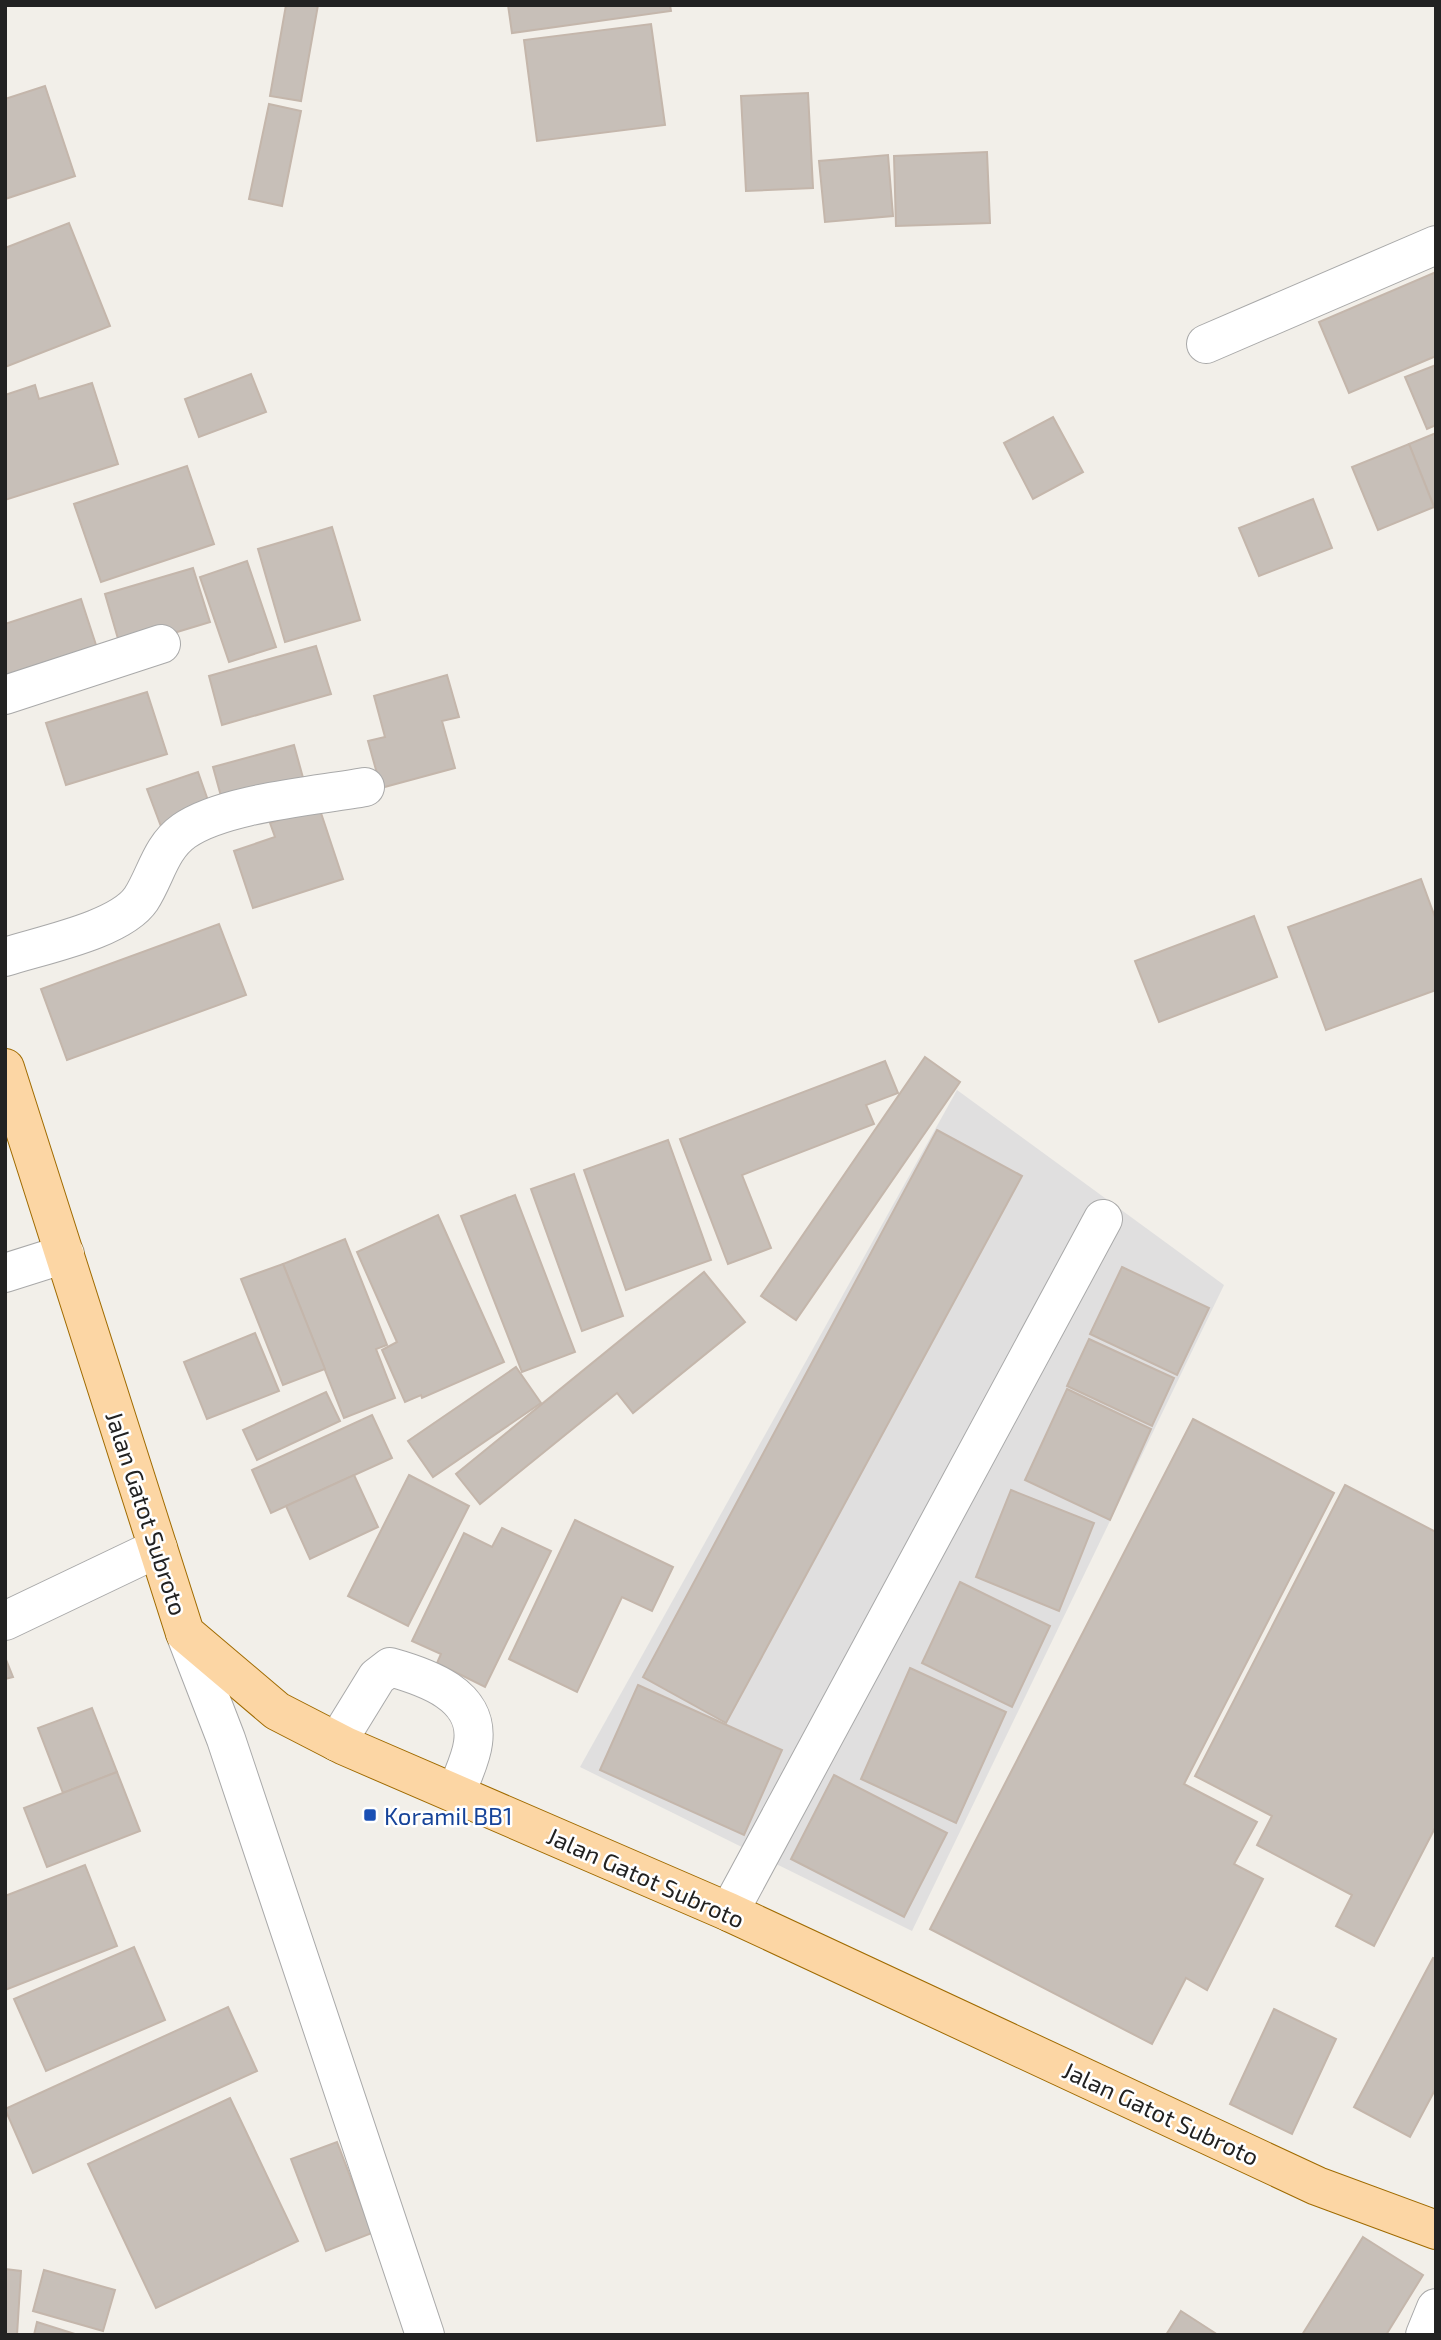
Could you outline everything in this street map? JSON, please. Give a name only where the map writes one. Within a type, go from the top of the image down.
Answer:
[{"type":"main road","name":"Jalan Gatot Subroto","points":[[5,1068],[185,1633],[277,1711],[337,1742],[729,1912],[1317,2186],[1436,2230]]},
{"type":"street","points":[[1206,344],[1436,245]]},
{"type":"street","points":[[5,695],[161,644]]},
{"type":"street","points":[[5,957],[114,921],[132,911],[143,897],[166,849],[183,832],[216,814],[365,787]]},
{"type":"street","points":[[729,1912],[1102,1219]]},
{"type":"street","points":[[5,1273],[65,1254]]},
{"type":"street","points":[[5,1621],[158,1548]]},
{"type":"street","points":[[185,1633],[230,1753],[425,2335]]},
{"type":"street","points":[[337,1742],[377,1676],[390,1667],[424,1677],[456,1696],[473,1720],[473,1743],[456,1794]]},
{"type":"street","points":[[1425,2335],[1436,2308]]},
{"type":"shaded area","points":[[957,1090],[1224,1285],[912,1931],[580,1767]]},
{"type":"building","points":[[286,5],[318,5],[301,101],[270,96]]},
{"type":"building","points":[[508,5],[670,5],[671,11],[512,33]]},
{"type":"building","points":[[651,24],[665,125],[537,141],[524,40]]},
{"type":"building","points":[[45,86],[75,176],[5,199],[5,99]]},
{"type":"building","points":[[808,93],[813,188],[746,191],[741,96]]},
{"type":"building","points":[[269,104],[301,111],[282,206],[249,199]]},
{"type":"building","points":[[987,152],[990,223],[896,226],[894,156]]},
{"type":"building","points":[[888,155],[893,216],[825,222],[819,161]]},
{"type":"building","points":[[69,223],[110,326],[5,367],[5,248]]},
{"type":"building","points":[[1436,272],[1436,356],[1349,393],[1319,322]]},
{"type":"building","points":[[1436,365],[1436,425],[1427,429],[1405,377]]},
{"type":"building","points":[[251,374],[266,412],[199,437],[185,399]]},
{"type":"building","points":[[92,383],[118,464],[5,500],[5,395],[35,385],[39,399]]},
{"type":"building","points":[[1053,417],[1083,472],[1033,499],[1004,443]]},
{"type":"building","points":[[1436,433],[1436,506],[1434,507],[1409,444]]},
{"type":"building","points":[[1409,444],[1434,507],[1378,530],[1352,467]]},
{"type":"building","points":[[187,466],[214,544],[101,582],[74,504]]},
{"type":"building","points":[[1313,499],[1332,548],[1259,576],[1239,528]]},
{"type":"building","points":[[332,527],[360,620],[285,642],[258,549]]},
{"type":"building","points":[[247,561],[276,647],[229,662],[200,577]]},
{"type":"building","points":[[193,568],[210,622],[121,649],[105,594]]},
{"type":"building","points":[[81,599],[98,651],[5,682],[5,624]]},
{"type":"building","points":[[316,646],[331,694],[222,725],[209,676]]},
{"type":"building","points":[[447,675],[459,717],[442,721],[455,768],[381,788],[368,741],[385,737],[374,696]]},
{"type":"building","points":[[147,692],[167,754],[66,785],[46,723]]},
{"type":"building","points":[[294,745],[305,785],[224,807],[213,767]]},
{"type":"building","points":[[198,772],[212,812],[162,829],[147,789]]},
{"type":"building","points":[[319,807],[343,879],[253,908],[234,851],[275,837],[270,823]]},
{"type":"building","points":[[1421,879],[1436,920],[1436,990],[1326,1030],[1288,927]]},
{"type":"building","points":[[1254,916],[1277,977],[1159,1022],[1135,961]]},
{"type":"building","points":[[219,924],[246,995],[67,1060],[41,989]]},
{"type":"building","points":[[925,1057],[960,1082],[796,1320],[761,1296]]},
{"type":"building","points":[[885,1061],[898,1093],[866,1105],[874,1124],[742,1175],[771,1248],[728,1264],[680,1139]]},
{"type":"building","points":[[937,1130],[1022,1176],[726,1723],[643,1677]]},
{"type":"building","points":[[668,1140],[711,1260],[626,1290],[584,1170]]},
{"type":"building","points":[[574,1174],[623,1316],[582,1331],[531,1189]]},
{"type":"building","points":[[515,1195],[575,1352],[522,1372],[461,1216]]},
{"type":"building","points":[[438,1215],[504,1362],[422,1398],[421,1395],[405,1402],[382,1350],[397,1342],[357,1252]]},
{"type":"building","points":[[345,1239],[387,1345],[376,1349],[395,1398],[344,1418],[283,1264]]},
{"type":"building","points":[[283,1264],[325,1369],[283,1385],[241,1279]]},
{"type":"building","points":[[1122,1267],[1209,1308],[1177,1375],[1090,1334]]},
{"type":"building","points":[[704,1272],[745,1322],[633,1413],[617,1393],[480,1504],[456,1474]]},
{"type":"building","points":[[255,1333],[279,1391],[207,1419],[184,1362]]},
{"type":"building","points":[[1089,1339],[1174,1378],[1152,1426],[1067,1386]]},
{"type":"building","points":[[516,1367],[541,1403],[433,1477],[408,1441]]},
{"type":"building","points":[[1067,1389],[1151,1429],[1110,1520],[1025,1480]]},
{"type":"building","points":[[326,1392],[340,1421],[257,1460],[243,1430]]},
{"type":"building","points":[[372,1415],[392,1458],[271,1513],[252,1470]]},
{"type":"building","points":[[1193,1419],[1334,1493],[1184,1784],[1257,1822],[1234,1864],[1263,1879],[1207,1990],[1186,1978],[1152,2044],[930,1929]]},
{"type":"building","points":[[354,1475],[378,1527],[310,1559],[286,1506]]},
{"type":"building","points":[[409,1475],[469,1506],[408,1626],[348,1596]]},
{"type":"building","points":[[1345,1485],[1436,1532],[1436,1826],[1374,1946],[1336,1926],[1352,1895],[1257,1845],[1272,1816],[1195,1776]]},
{"type":"building","points":[[1011,1490],[1094,1523],[1059,1611],[976,1577]]},
{"type":"building","points":[[575,1520],[673,1567],[652,1611],[622,1597],[577,1692],[509,1659]]},
{"type":"building","points":[[502,1528],[551,1551],[485,1687],[437,1663],[441,1654],[412,1641],[464,1533],[492,1547]]},
{"type":"building","points":[[960,1582],[1050,1626],[1012,1707],[922,1663]]},
{"type":"building","points":[[5,1657],[13,1677],[5,1679]]},
{"type":"building","points":[[910,1668],[1006,1712],[956,1823],[861,1779]]},
{"type":"building","points":[[638,1685],[782,1750],[744,1835],[600,1770]]},
{"type":"building","points":[[92,1708],[117,1772],[63,1793],[38,1728]]},
{"type":"building","points":[[117,1772],[140,1831],[47,1867],[24,1808]]},
{"type":"building","points":[[834,1775],[947,1833],[904,1917],[791,1859]]},
{"type":"building","points":[[85,1865],[117,1946],[5,1990],[5,1896]]},
{"type":"building","points":[[134,1947],[165,2020],[46,2071],[14,1999]]},
{"type":"building","points":[[1433,1958],[1436,1959],[1436,2088],[1410,2137],[1354,2107]]},
{"type":"building","points":[[228,2007],[257,2071],[33,2173],[5,2109]]},
{"type":"building","points":[[1274,2009],[1336,2039],[1292,2134],[1230,2104]]},
{"type":"building","points":[[230,2098],[298,2241],[156,2308],[88,2164]]},
{"type":"building","points":[[337,2142],[372,2233],[326,2251],[291,2159]]},
{"type":"building","points":[[1363,2237],[1423,2275],[1386,2335],[1302,2335]]},
{"type":"building","points":[[5,2269],[21,2271],[17,2335],[5,2335]]},
{"type":"building","points":[[44,2270],[115,2290],[103,2331],[33,2311]]},
{"type":"building","points":[[1181,2311],[1218,2335],[1166,2335]]},
{"type":"building","points":[[37,2322],[78,2335],[34,2335]]},
{"type":"place","name":"Koramil BB1","points":[[370,1815]]}]
